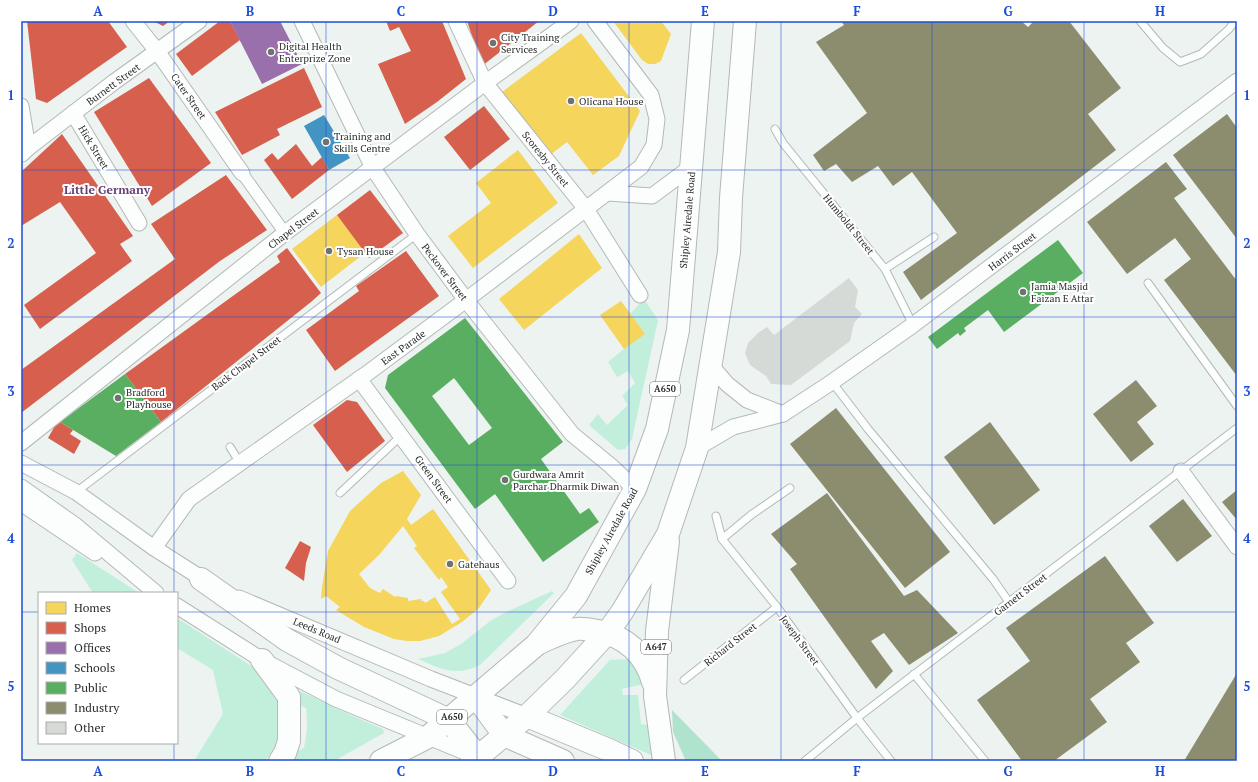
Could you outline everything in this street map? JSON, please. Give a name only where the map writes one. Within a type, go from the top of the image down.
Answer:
[{"type":"main road","name":"Shipley Airedale Road","points":[[381,761],[428,737],[536,645],[576,596],[635,489],[657,429],[678,330],[702,21]]},
{"type":"main road","points":[[201,579],[287,640],[338,668],[449,720],[480,760],[504,735],[527,716],[565,679],[607,633],[622,612],[668,534],[697,448],[729,252],[731,198],[745,21]]},
{"type":"main road","name":"A647","points":[[664,761],[655,696],[657,630],[668,534]]},
{"type":"main road","points":[[536,645],[562,632],[578,629],[607,633],[630,644],[640,655],[649,669],[655,696]]},
{"type":"main road","points":[[262,660],[289,697],[289,741],[283,758]]},
{"type":"main road","points":[[476,697],[504,735],[563,761]]},
{"type":"main road","name":"Leeds Road","points":[[527,716],[632,761]]},
{"type":"street","name":"Cater Street","points":[[133,21],[157,52],[242,173]]},
{"type":"street","name":"Burnett Street","points":[[24,151],[114,82],[199,21]]},
{"type":"street","name":"Peckover Street","points":[[302,21],[373,168],[417,234],[466,300],[572,434],[611,466],[635,489]]},
{"type":"street","name":"Scoresby Street","points":[[456,21],[485,83],[586,209],[640,295]]},
{"type":"street","name":"Chapel Street","points":[[21,444],[281,236],[485,83],[571,21]]},
{"type":"street","name":"East Parade","points":[[154,548],[189,499],[359,379],[641,167],[654,145],[657,119],[651,95],[595,21]]},
{"type":"street","name":"Harris Street","points":[[697,448],[734,427],[783,414],[832,382],[913,325],[1237,81]]},
{"type":"street","points":[[21,106],[24,151]]},
{"type":"street","name":"Hick Street","points":[[73,113],[139,223]]},
{"type":"street","points":[[608,193],[652,196],[691,167]]},
{"type":"street","points":[[242,173],[281,236]]},
{"type":"street","points":[[710,364],[727,384],[747,400],[783,414]]},
{"type":"street","name":"Green Street","points":[[359,379],[402,435],[508,581]]},
{"type":"street","name":"Leeds Road","points":[[21,463],[76,492],[154,548],[201,579],[240,598],[476,697],[527,716]]},
{"type":"street","points":[[1181,471],[1237,547]]},
{"type":"street","points":[[21,487],[75,525],[155,592]]},
{"type":"street","points":[[21,503],[154,592]]},
{"type":"street","points":[[178,607],[262,660],[336,699],[480,760]]},
{"type":"lane","points":[[1140,21],[1163,48],[1180,62],[1201,54],[1229,29],[1235,21]]},
{"type":"lane","name":"Humboldt Street","points":[[775,128],[783,143],[886,269],[913,325]]},
{"type":"lane","name":"Back Chapel Street","points":[[76,492],[417,234]]},
{"type":"lane","points":[[886,269],[934,237]]},
{"type":"lane","points":[[1148,283],[1237,406]]},
{"type":"lane","points":[[832,382],[868,429],[983,567],[1009,602]]},
{"type":"lane","name":"Garnett Street","points":[[805,761],[914,674],[1237,428]]},
{"type":"lane","points":[[340,493],[402,435]]},
{"type":"lane","points":[[230,447],[240,463]]},
{"type":"lane","points":[[722,539],[751,515],[790,488]]},
{"type":"lane","name":"Joseph Street","points":[[716,516],[722,539],[776,607],[857,718],[891,761]]},
{"type":"lane","name":"Richard Street","points":[[684,680],[776,607]]},
{"type":"lane","points":[[914,674],[985,761]]},
{"type":"green space","points":[[644,299],[658,320],[632,439],[625,449],[618,450],[589,425],[598,414],[607,425],[628,405],[622,396],[635,383],[628,371],[617,377],[608,362],[624,349],[630,314]]},
{"type":"green space","points":[[77,553],[137,592],[92,592],[72,560]]},
{"type":"green space","points":[[552,591],[554,593],[480,665],[463,671],[456,671],[434,666],[418,659],[445,653],[461,644],[489,622],[504,613]]},
{"type":"green space","points":[[178,619],[253,667],[267,679],[276,691],[281,707],[278,743],[265,761],[194,761],[223,714],[213,670],[178,649]]},
{"type":"green space","points":[[631,659],[644,684],[622,689],[623,695],[638,695],[641,724],[648,725],[651,755],[560,715],[610,660]]},
{"type":"green space","points":[[300,691],[383,729],[384,733],[334,761],[294,761],[295,752],[304,748],[306,733],[306,708],[301,706]]},
{"type":"green space","points":[[672,710],[722,761],[686,761],[673,732]]},
{"type":"building: Homes","points":[[613,21],[661,21],[671,34],[661,61],[655,64],[648,64],[642,60]]},
{"type":"building: Homes","name":"Olicana House","points":[[581,33],[640,111],[619,156],[593,175],[567,142],[550,155],[502,92]]},
{"type":"building: Homes","points":[[518,150],[558,203],[473,268],[448,236],[491,203],[476,183]]},
{"type":"building: Homes","name":"Tysan House","points":[[337,215],[366,252],[321,287],[292,249]]},
{"type":"building: Homes","points":[[579,234],[602,268],[524,330],[499,299]]},
{"type":"building: Homes","points":[[621,301],[645,334],[624,349],[600,315]]},
{"type":"building: Homes","name":"Gatehaus","points":[[403,471],[421,495],[407,519],[411,525],[433,509],[491,590],[479,608],[462,622],[439,636],[420,641],[394,639],[364,627],[336,610],[340,607],[326,596],[321,599],[328,551],[350,511],[381,483]],"holes":[[[403,526],[417,546],[414,548],[439,580],[441,577],[448,587],[441,592],[460,619],[452,624],[435,597],[425,603],[421,599],[408,601],[408,598],[395,597],[383,589],[380,593],[370,588],[359,574],[379,555]]]},
{"type":"building: Shops","points":[[27,21],[108,21],[127,47],[47,103],[36,99]]},
{"type":"building: Shops","points":[[153,21],[170,21],[163,26]]},
{"type":"building: Shops","points":[[220,21],[230,21],[240,40],[192,76],[176,54]]},
{"type":"building: Shops","points":[[386,21],[442,21],[466,79],[437,102],[405,124],[378,64],[411,51],[399,27],[390,31]]},
{"type":"building: Shops","name":"City Training Services","points":[[467,21],[539,21],[482,66]]},
{"type":"building: Shops","points":[[304,68],[322,107],[277,129],[280,135],[242,155],[215,112]]},
{"type":"building: Shops","points":[[149,78],[211,163],[152,206],[94,112]]},
{"type":"building: Shops","points":[[484,106],[510,139],[470,170],[444,137]]},
{"type":"building: Shops","points":[[62,134],[133,236],[120,244],[132,261],[40,329],[24,305],[96,253],[60,202],[21,226],[21,172]]},
{"type":"building: Shops","points":[[296,144],[312,166],[322,157],[329,170],[292,199],[264,160],[272,153],[278,160]]},
{"type":"building: Shops","points":[[226,175],[267,230],[220,261],[21,413],[21,370],[175,259],[151,224]]},
{"type":"building: Shops","points":[[370,190],[403,233],[369,258],[337,215]]},
{"type":"building: Shops","points":[[287,248],[321,293],[161,422],[125,374],[280,262],[277,256]]},
{"type":"building: Shops","points":[[406,251],[439,296],[335,371],[306,330],[359,291],[356,286]]},
{"type":"building: Shops","points":[[347,400],[357,402],[385,441],[347,472],[313,425]]},
{"type":"building: Shops","points":[[60,422],[73,430],[70,434],[81,441],[74,454],[48,438],[56,424]]},
{"type":"building: Shops","points":[[300,541],[311,547],[306,563],[304,581],[285,568]]},
{"type":"building: Offices","name":"Digital Health Enterprize Zone","points":[[230,21],[280,21],[302,64],[262,84]]},
{"type":"building: Schools","name":"Training and Skills Centre","points":[[324,115],[350,158],[329,170],[304,126]]},
{"type":"building: Public","name":"Jamia Masjid Faizan E Attar","points":[[1058,240],[1083,273],[1004,332],[988,310],[964,328],[966,331],[960,336],[958,333],[937,349],[928,337]]},
{"type":"building: Public","points":[[465,318],[563,442],[541,459],[580,514],[589,508],[599,522],[543,562],[495,494],[475,509],[385,388],[388,375]],"holes":[[[454,378],[492,428],[469,445],[432,396]]]},
{"type":"building: Public","name":"Bradford Playhouse","points":[[125,374],[161,422],[116,456],[60,422]]},
{"type":"building: Industry","points":[[841,21],[1021,21],[1028,27],[1034,21],[1069,21],[1121,88],[1088,114],[1116,150],[921,300],[903,272],[957,233],[912,172],[893,186],[878,166],[852,182],[836,164],[824,171],[813,155],[867,113],[816,42],[844,25]]},
{"type":"building: Industry","points":[[1227,114],[1237,128],[1237,239],[1173,155]]},
{"type":"building: Industry","points":[[1166,162],[1187,189],[1174,198],[1237,281],[1237,376],[1164,280],[1191,259],[1175,238],[1127,274],[1087,222]]},
{"type":"building: Industry","points":[[1136,380],[1157,406],[1137,422],[1154,444],[1131,462],[1093,414]]},
{"type":"building: Industry","points":[[836,408],[950,552],[905,588],[790,444]]},
{"type":"building: Industry","points":[[990,422],[1040,490],[994,525],[944,457]]},
{"type":"building: Industry","points":[[1237,490],[1237,520],[1222,502]]},
{"type":"building: Industry","points":[[827,493],[904,596],[917,590],[958,633],[909,665],[884,633],[871,641],[893,671],[876,689],[790,569],[797,564],[771,534]]},
{"type":"building: Industry","points":[[1183,499],[1212,536],[1177,562],[1149,526]]},
{"type":"building: Industry","points":[[1105,556],[1154,623],[1126,643],[1140,662],[1090,699],[1107,722],[1054,761],[1022,761],[977,700],[1030,661],[1006,628]]},
{"type":"building: Industry","points":[[1237,673],[1237,761],[1184,761]]},
{"type":"building: Other","points":[[849,278],[858,290],[855,307],[862,314],[854,323],[850,341],[791,385],[771,384],[766,376],[750,365],[745,353],[748,343],[758,333],[767,327],[774,335]]},
{"type":"place","name":"City Training Services","points":[[493,43]]},
{"type":"place","name":"Digital Health Enterprize Zone","points":[[271,52]]},
{"type":"place","name":"Olicana House","points":[[571,101]]},
{"type":"place","name":"Training and Skills Centre","points":[[326,142]]},
{"type":"place","name":"Tysan House","points":[[329,251]]},
{"type":"place","name":"Jamia Masjid Faizan E Attar","points":[[1023,292]]},
{"type":"place","name":"Bradford Playhouse","points":[[118,398]]},
{"type":"place","name":"Gurdwara Amrit Parchar Dharmik Diwan","points":[[505,480]]},
{"type":"place","name":"Gatehaus","points":[[450,564]]},
{"type":"district","name":"Little Germany","points":[[107,190]]}]
